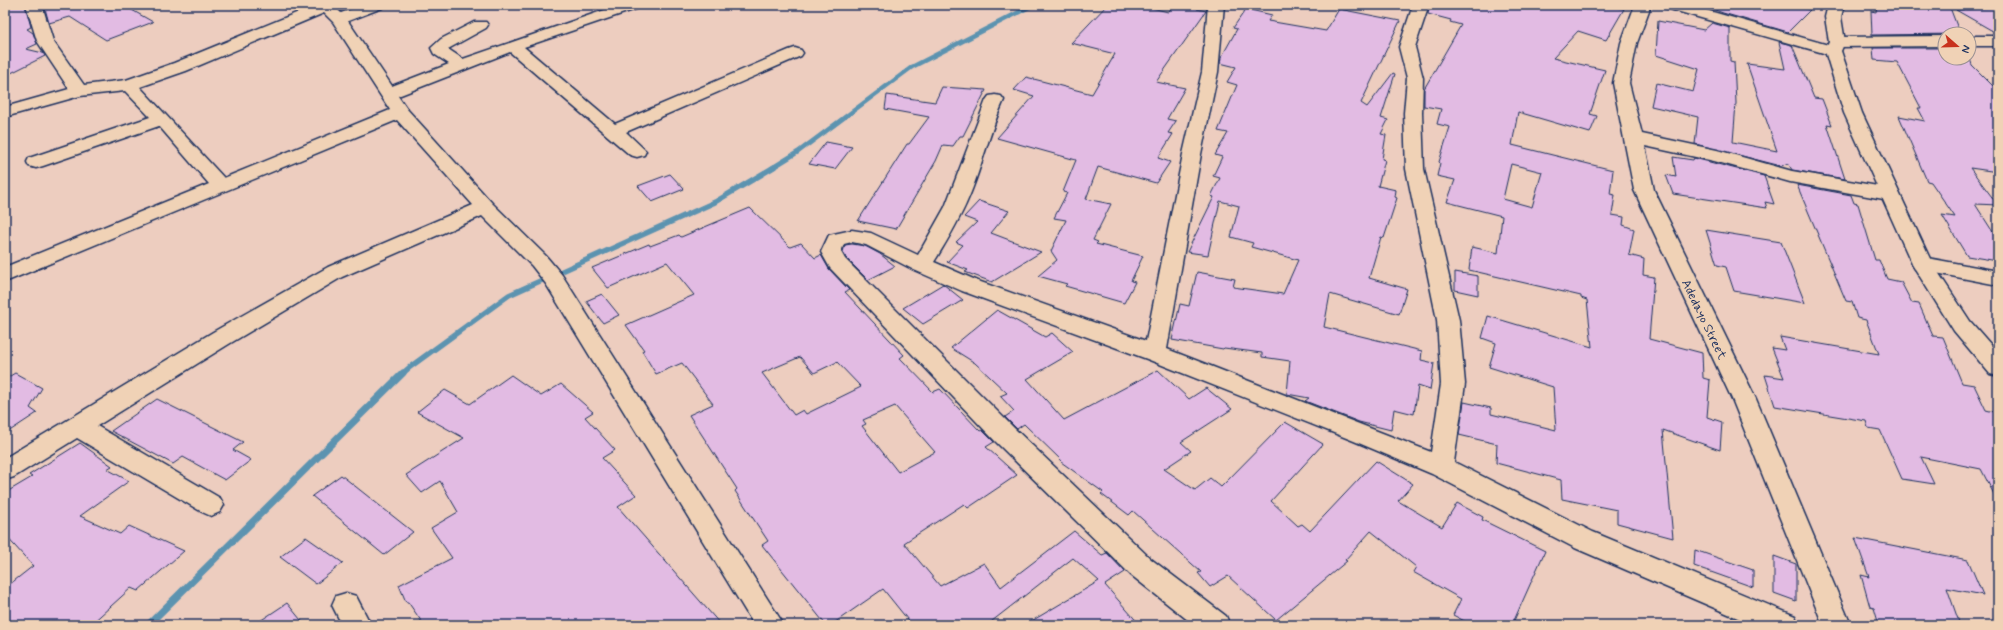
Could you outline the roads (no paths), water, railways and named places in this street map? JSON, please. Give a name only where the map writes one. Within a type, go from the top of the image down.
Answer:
[{"type":"street","points":[[34,5],[45,41],[79,92]]},
{"type":"street","points":[[339,18],[377,5]]},
{"type":"street","points":[[389,93],[512,46],[634,5]]},
{"type":"street","points":[[1155,352],[1192,154],[1210,72],[1216,5]]},
{"type":"street","points":[[1422,5],[1407,47],[1415,78],[1413,113],[1415,169],[1448,320],[1453,384],[1442,467]]},
{"type":"street","name":"Adedayo Street","points":[[1643,5],[1629,43],[1621,83],[1644,190],[1744,399],[1837,625]]},
{"type":"street","points":[[1671,5],[1835,47],[1937,41]]},
{"type":"street","points":[[1836,5],[1833,17],[1835,47],[1853,112],[1889,194],[1922,264],[1962,326],[1998,368]]},
{"type":"street","points":[[5,112],[79,92],[129,85],[180,67],[325,6],[339,18],[400,112],[485,207],[539,261],[554,280],[770,625]]},
{"type":"street","points":[[463,66],[440,51],[440,48],[454,38],[480,25]]},
{"type":"street","points":[[1977,41],[1998,41]]},
{"type":"street","points":[[512,46],[636,151]]},
{"type":"street","points":[[613,131],[795,52]]},
{"type":"street","points":[[129,85],[162,118],[220,185]]},
{"type":"street","points":[[921,265],[947,225],[956,205],[985,120],[995,100]]},
{"type":"street","points":[[5,275],[400,112]]},
{"type":"street","points":[[36,162],[64,154],[162,118]]},
{"type":"street","points":[[1634,138],[1717,156],[1790,176],[1889,194]]},
{"type":"street","points":[[5,470],[76,425],[335,272],[485,207]]},
{"type":"street","points":[[1216,625],[1141,567],[989,418],[837,263],[832,252],[836,240],[852,236],[871,239],[921,265],[998,296],[1155,352],[1363,434],[1442,467],[1584,540],[1785,625]]},
{"type":"street","points":[[1922,264],[1998,278]]},
{"type":"street","points":[[76,425],[211,505]]},
{"type":"waterway","points":[[772,168],[798,152],[912,67],[1033,5]]},
{"type":"waterway","points":[[402,374],[509,295],[715,202],[774,167]]},
{"type":"waterway","points":[[148,625],[403,373]]}]
